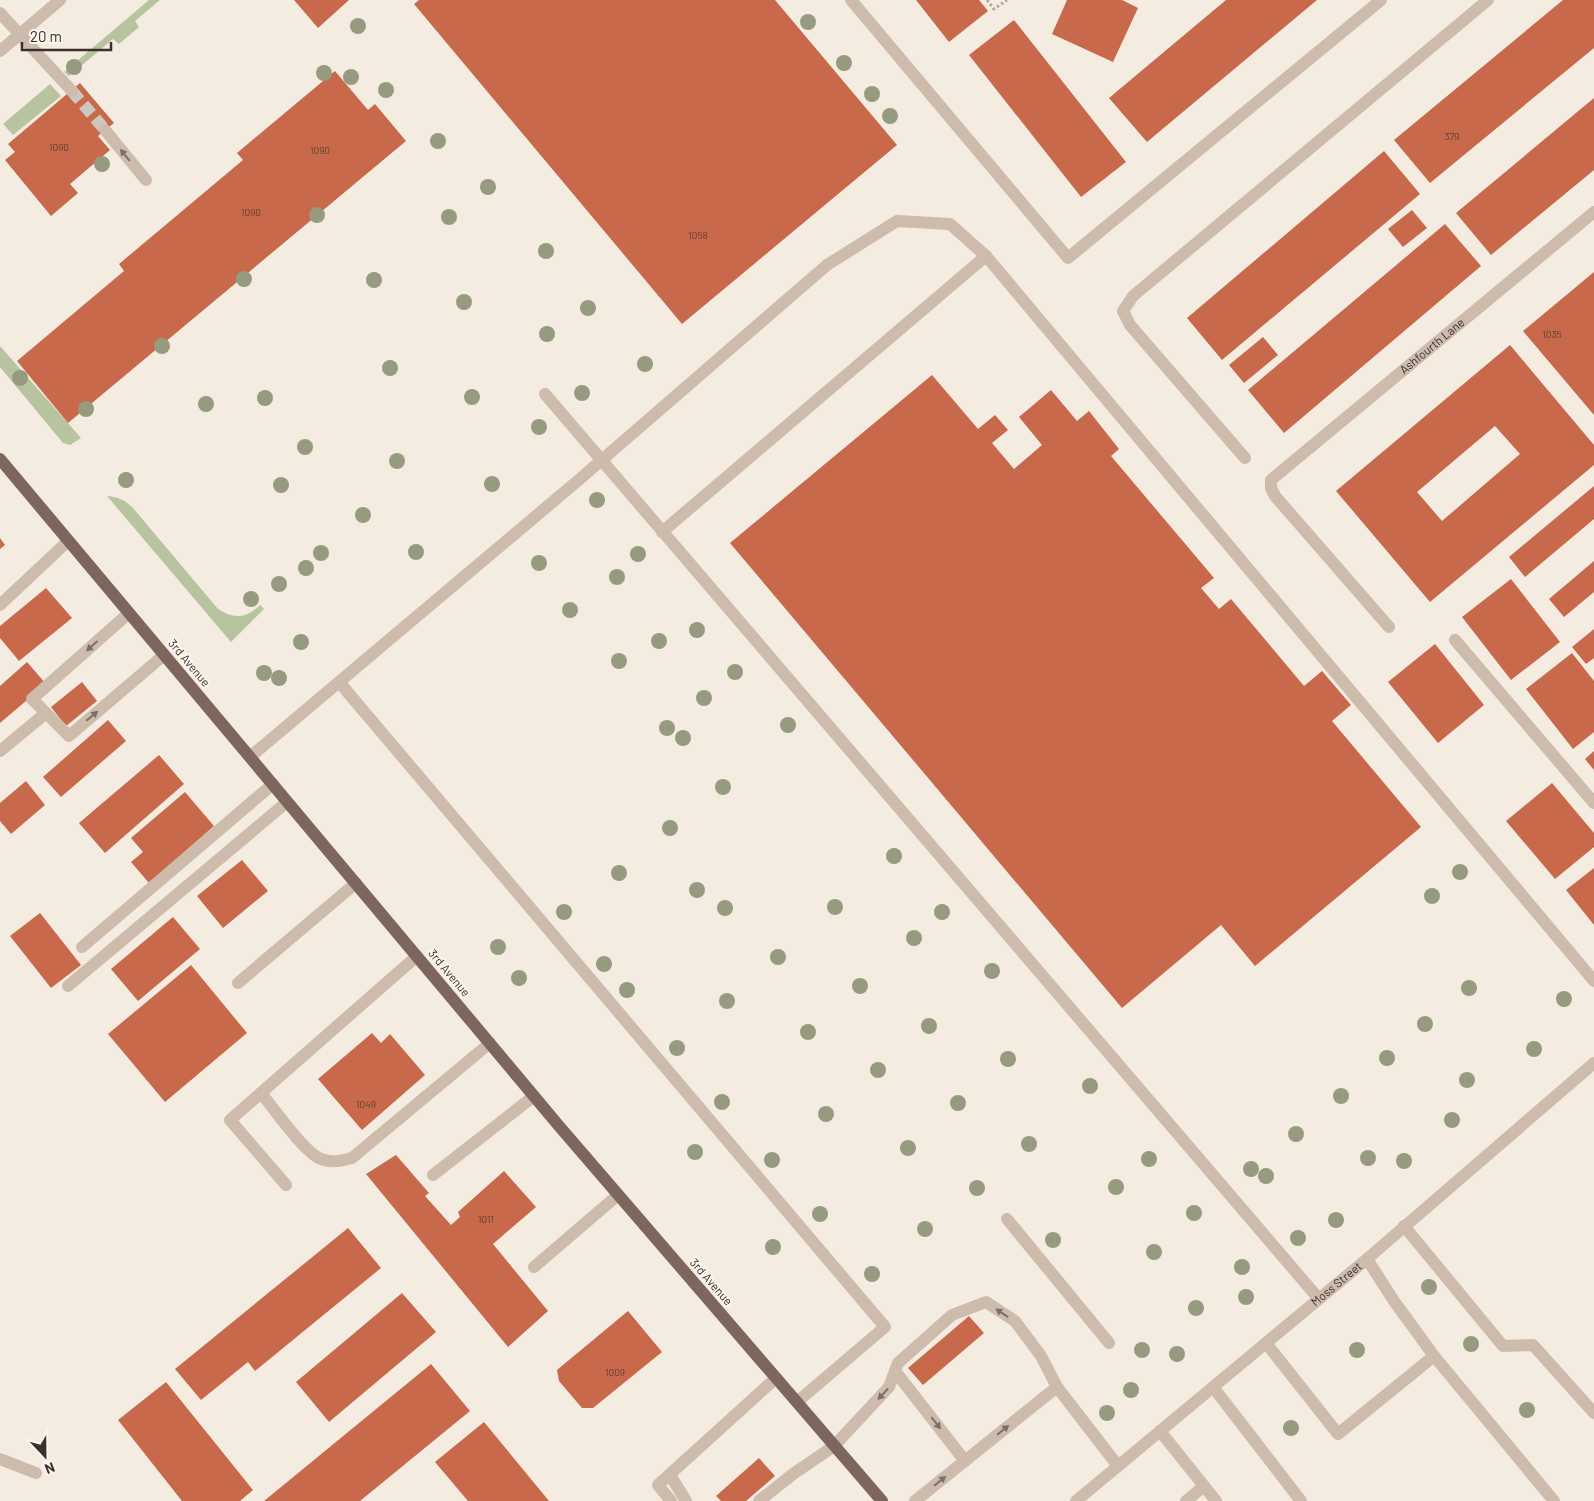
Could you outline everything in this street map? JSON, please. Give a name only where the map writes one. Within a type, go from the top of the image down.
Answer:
[{"type":"main road","name":"3rd Avenue","points":[[0,459],[490,1044],[797,1402],[878,1500]]},
{"type":"street","points":[[0,51],[60,0]]},
{"type":"street","points":[[851,0],[1068,258],[1381,0]]},
{"type":"street","points":[[1245,458],[1130,325],[1123,311],[1132,296],[1488,0]]},
{"type":"street","points":[[0,13],[72,90]]},
{"type":"street","points":[[105,130],[146,180]]},
{"type":"street","name":"Ashfourth Lane","points":[[1389,627],[1275,496],[1271,488],[1271,480],[1594,212]]},
{"type":"street","points":[[250,757],[602,461],[827,265],[897,221],[950,224],[986,256],[1594,982]]},
{"type":"street","points":[[662,532],[986,256]]},
{"type":"street","points":[[545,394],[1319,1299]]},
{"type":"street","points":[[0,605],[68,541]]},
{"type":"street","points":[[129,613],[32,699],[68,736],[164,655]]},
{"type":"street","points":[[1456,640],[1594,803]]},
{"type":"street","points":[[339,682],[885,1327],[797,1402]]},
{"type":"street","points":[[0,751],[46,713]]},
{"type":"street","points":[[82,946],[273,784]]},
{"type":"street","points":[[68,986],[287,802]]},
{"type":"street","points":[[238,983],[356,883]]},
{"type":"street","points":[[286,1185],[230,1120],[417,956]]},
{"type":"street","points":[[261,1093],[307,1149],[320,1159],[336,1162],[352,1158],[490,1044]]},
{"type":"street","name":"Moss Street","points":[[1076,1501],[1367,1259],[1594,1063]]},
{"type":"street","points":[[433,1175],[534,1096]]},
{"type":"street","points":[[534,1267],[618,1195]]},
{"type":"street","points":[[1007,1219],[1109,1343]]},
{"type":"street","points":[[1404,1226],[1503,1346],[1533,1345],[1594,1413]]},
{"type":"street","points":[[1367,1259],[1394,1301],[1434,1356],[1554,1501]]},
{"type":"street","points":[[759,1501],[792,1474],[834,1446],[889,1387],[898,1363],[952,1315],[986,1302],[1015,1322],[1041,1356],[1057,1387],[1118,1466]]},
{"type":"street","points":[[1266,1343],[1338,1434],[1434,1356]]},
{"type":"street","points":[[895,1371],[965,1461]]},
{"type":"street","points":[[671,1501],[658,1485],[776,1378]]},
{"type":"street","points":[[915,1501],[1057,1387]]},
{"type":"street","points":[[1213,1387],[1301,1501]]},
{"type":"street","points":[[1160,1431],[1216,1501]]},
{"type":"street","points":[[0,1459],[36,1473]]},
{"type":"street","points":[[670,1475],[686,1501]]},
{"type":"street","points":[[1186,1501],[1204,1486]]},
{"type":"path","points":[[987,0],[994,9],[1007,0]]},
{"type":"green space","points":[[149,0],[160,0],[135,21],[139,27],[119,44],[113,39],[69,76],[64,72]]},
{"type":"green space","points":[[50,84],[61,96],[13,135],[3,124]]},
{"type":"green space","points":[[0,346],[81,438],[70,445],[63,443],[0,367]]},
{"type":"green space","points":[[107,496],[122,499],[133,508],[218,609],[229,615],[239,616],[250,613],[260,605],[264,609],[231,642]]},
{"type":"building","points":[[294,0],[349,0],[318,28]]},
{"type":"building","points":[[419,0],[775,0],[897,145],[682,324],[414,4]]},
{"type":"building","points":[[916,0],[979,0],[988,11],[949,42]]},
{"type":"building","points":[[1067,0],[1122,0],[1138,8],[1113,62],[1052,34]]},
{"type":"building","points":[[1226,0],[1317,0],[1147,142],[1109,98]]},
{"type":"building","points":[[1563,0],[1594,0],[1594,48],[1430,183],[1394,140]]},
{"type":"building","points":[[1014,20],[1126,162],[1081,197],[969,55]]},
{"type":"building","points":[[335,71],[368,110],[375,104],[406,141],[68,423],[17,361],[124,271],[119,264],[243,160],[237,153]]},
{"type":"building","points":[[80,83],[114,123],[98,136],[110,150],[70,184],[78,193],[51,216],[5,160],[15,152],[8,144]]},
{"type":"building","points":[[1594,98],[1594,170],[1491,255],[1456,213]]},
{"type":"building","points":[[1384,151],[1420,194],[1222,360],[1187,318]]},
{"type":"building","points":[[1412,210],[1427,228],[1403,247],[1388,229]]},
{"type":"building","points":[[1445,224],[1481,266],[1284,433],[1248,390]]},
{"type":"building","points":[[1594,272],[1594,415],[1523,331]]},
{"type":"building","points":[[1263,337],[1278,355],[1244,383],[1229,365]]},
{"type":"building","points":[[1510,345],[1594,445],[1594,465],[1430,602],[1336,491]],"holes":[[[1495,426],[1520,454],[1442,521],[1417,492]]]},
{"type":"building","points":[[932,375],[978,429],[995,415],[1008,430],[992,443],[1014,469],[1042,445],[1019,417],[1051,390],[1077,421],[1089,411],[1119,449],[1111,456],[1214,578],[1201,588],[1219,609],[1231,599],[1304,686],[1322,671],[1351,705],[1332,721],[1421,827],[1255,966],[1221,925],[1122,1008],[730,543]]},
{"type":"building","points":[[1594,486],[1594,519],[1525,577],[1509,557]]},
{"type":"building","points":[[0,538],[5,545],[0,549]]},
{"type":"building","points":[[1594,561],[1594,592],[1564,617],[1549,599]]},
{"type":"building","points":[[1511,579],[1560,642],[1511,680],[1462,617]]},
{"type":"building","points":[[46,588],[72,618],[19,661],[0,638],[0,626]]},
{"type":"building","points":[[1594,629],[1594,658],[1586,664],[1572,647]]},
{"type":"building","points":[[1435,644],[1484,705],[1438,743],[1388,682]]},
{"type":"building","points":[[1572,653],[1594,681],[1594,732],[1573,749],[1526,689]]},
{"type":"building","points":[[27,662],[46,684],[0,723],[0,686]]},
{"type":"building","points":[[82,682],[97,701],[66,726],[51,707]]},
{"type":"building","points":[[108,720],[126,741],[61,797],[43,777]]},
{"type":"building","points":[[1594,751],[1594,770],[1585,759]]},
{"type":"building","points":[[159,755],[184,784],[105,853],[79,823]]},
{"type":"building","points":[[26,781],[45,805],[11,834],[0,821],[0,803]]},
{"type":"building","points":[[1552,783],[1594,833],[1594,847],[1555,879],[1506,821]]},
{"type":"building","points":[[185,792],[214,826],[149,883],[131,862],[143,852],[131,838]]},
{"type":"building","points":[[242,860],[268,891],[223,928],[197,896]]},
{"type":"building","points":[[1594,868],[1594,925],[1566,890]]},
{"type":"building","points":[[40,913],[81,965],[51,988],[10,936]]},
{"type":"building","points":[[173,917],[200,949],[138,1001],[111,969]]},
{"type":"building","points":[[191,965],[247,1033],[165,1102],[108,1034]]},
{"type":"building","points":[[372,1033],[381,1043],[390,1034],[425,1075],[362,1130],[318,1079]]},
{"type":"building","points":[[396,1155],[429,1193],[425,1196],[451,1225],[460,1217],[458,1212],[504,1171],[536,1207],[493,1244],[548,1311],[508,1347],[366,1174]]},
{"type":"building","points":[[348,1228],[381,1268],[255,1371],[248,1362],[201,1400],[175,1369]]},
{"type":"building","points":[[402,1293],[436,1332],[329,1422],[296,1382]]},
{"type":"building","points":[[628,1311],[662,1352],[593,1408],[582,1408],[559,1381],[557,1370]]},
{"type":"building","points":[[969,1316],[984,1333],[923,1385],[908,1368]]},
{"type":"building","points":[[431,1364],[470,1411],[360,1501],[264,1501]]},
{"type":"building","points":[[166,1382],[253,1490],[240,1501],[182,1501],[118,1420]]},
{"type":"building","points":[[484,1422],[549,1501],[468,1501],[435,1462]]},
{"type":"building","points":[[759,1458],[775,1476],[746,1501],[721,1501],[716,1496]]},
{"type":"tunnel","points":[[72,91],[105,130]]}]
